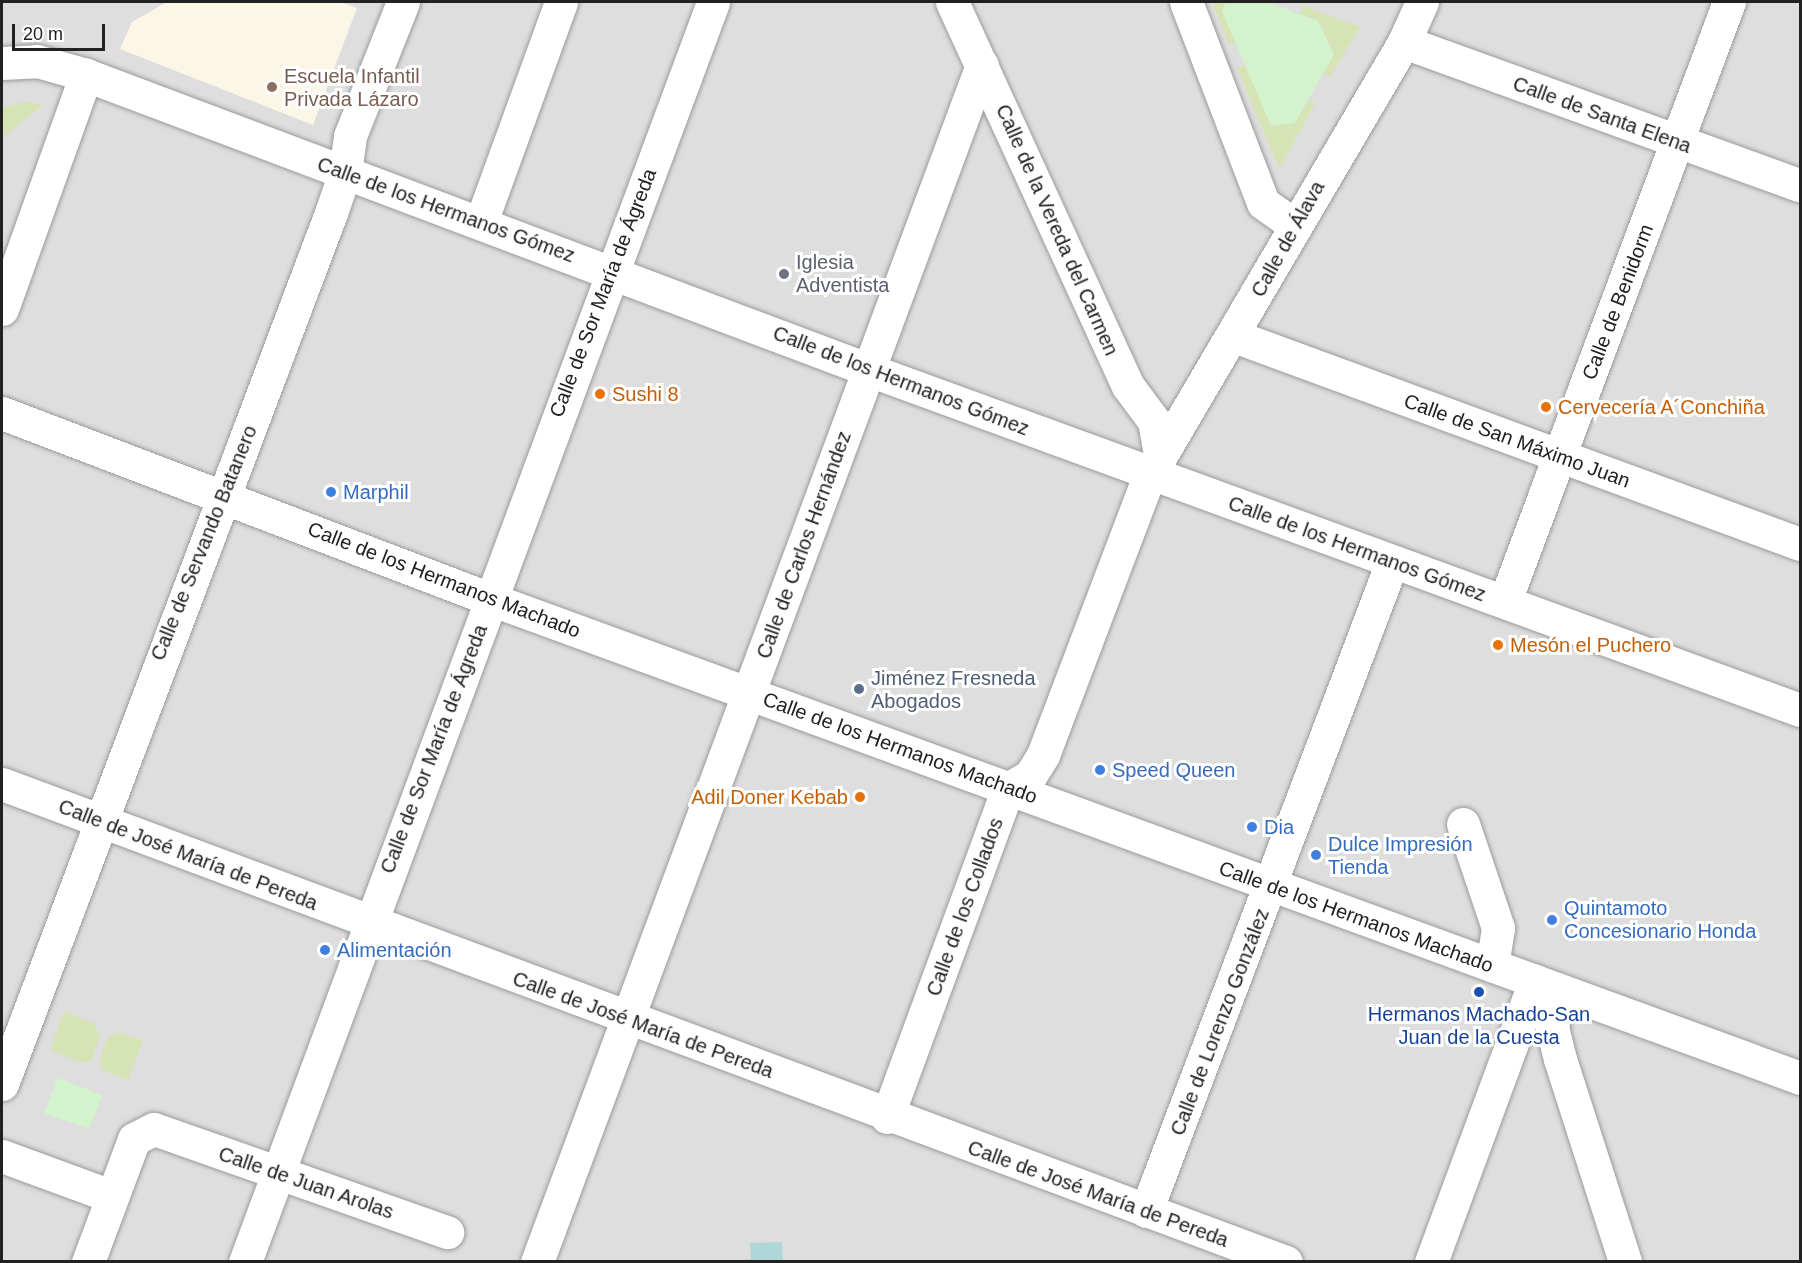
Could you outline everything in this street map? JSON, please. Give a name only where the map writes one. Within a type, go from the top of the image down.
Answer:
[{"type":"street","name":"Calle de Servando Batanero","points":[[2,1084],[97,820],[224,497],[345,172],[350,136],[403,2]]},
{"type":"street","points":[[481,222],[561,2]]},
{"type":"street","name":"Calle de Sor María de Ágreda","points":[[245,1262],[611,271],[713,2]]},
{"type":"street","name":"Calle de la Vereda del Carmen","points":[[952,2],[1128,386],[1154,421],[1155,465]]},
{"type":"street","points":[[1186,2],[1263,203],[1295,225]]},
{"type":"street","name":"Calle de Álava","points":[[1155,465],[1234,336],[1295,225],[1404,42],[1422,2]]},
{"type":"street","name":"Calle de Benidorm","points":[[1505,601],[1679,143],[1729,2]]},
{"type":"street","name":"Calle de Santa Elena","points":[[1404,42],[1800,185]]},
{"type":"street","name":"Calle de los Hermanos Gómez","points":[[2,63],[37,62],[86,75],[869,370],[1155,465],[1392,562],[1505,601],[1800,711]]},
{"type":"street","name":"Calle de Carlos Hernández","points":[[537,1262],[629,1020],[982,65]]},
{"type":"street","points":[[2,309],[86,75]]},
{"type":"street","name":"Calle de San Máximo Juan","points":[[1234,336],[1800,544]]},
{"type":"street","name":"Calle de los Hermanos Machado","points":[[2,413],[490,599],[1800,1078]]},
{"type":"street","points":[[1008,789],[1030,776],[1043,755],[1155,465]]},
{"type":"street","name":"Calle de Lorenzo González","points":[[1146,1211],[1392,562]]},
{"type":"street","name":"Calle de José María de Pereda","points":[[2,784],[887,1117],[1286,1262]]},
{"type":"street","name":"Calle de los Collados","points":[[887,1117],[1008,789]]},
{"type":"street","points":[[1463,824],[1498,928],[1492,966]]},
{"type":"street","points":[[1431,1262],[1546,985]]},
{"type":"street","points":[[1546,985],[1552,1027],[1560,1059],[1626,1262]]},
{"type":"street","name":"Calle de Juan Arolas","points":[[111,1196],[134,1139],[147,1130],[166,1133],[279,1171],[447,1232]]},
{"type":"street","points":[[2,1156],[111,1196],[88,1262]]},
{"type":"shaded area","points":[[2,2],[1800,2],[1800,1261],[2,1261]]},
{"type":"shaded area","name":"Escuela Infantil Privada Lázaro","points":[[167,2],[341,2],[357,8],[313,125],[120,49],[132,22]]},
{"type":"green space","points":[[1212,2],[1226,2],[1222,11],[1237,41],[1229,45]]},
{"type":"green space","points":[[1226,2],[1267,2],[1318,21],[1334,54],[1295,123],[1271,126],[1222,11]]},
{"type":"green space","points":[[1303,6],[1360,27],[1330,77],[1323,74],[1334,54],[1318,21],[1300,14]]},
{"type":"green space","points":[[1245,66],[1272,126],[1295,123],[1309,100],[1315,104],[1279,169],[1237,68]]},
{"type":"green space","points":[[27,101],[43,105],[2,138],[2,108]]},
{"type":"green space","points":[[64,1011],[94,1023],[100,1036],[92,1060],[82,1063],[50,1050]]},
{"type":"green space","points":[[118,1032],[143,1041],[128,1080],[103,1070],[99,1062],[107,1038]]},
{"type":"green space","points":[[58,1078],[102,1095],[89,1129],[44,1113]]},
{"type":"water","points":[[782,1242],[783,1261],[735,1261],[751,1259],[750,1243]]},
{"type":"place","name":"Escuela Infantil Privada Lázaro","points":[[272,87]]},
{"type":"place","name":"Iglesia Adventista","points":[[784,274]]},
{"type":"place","name":"Sushi 8","points":[[600,394]]},
{"type":"place","name":"Cervecería A´Conchiña","points":[[1546,407]]},
{"type":"place","name":"Marphil","points":[[331,492]]},
{"type":"place","name":"Mesón el Puchero","points":[[1498,645]]},
{"type":"place","name":"Jiménez Fresneda Abogados","points":[[859,689]]},
{"type":"place","name":"Speed Queen","points":[[1100,770]]},
{"type":"place","name":"Adil Doner Kebab","points":[[860,797]]},
{"type":"place","name":"Dia","points":[[1252,827]]},
{"type":"place","name":"Dulce Impresión Tienda","points":[[1316,855]]},
{"type":"place","name":"Quintamoto Concesionario Honda","points":[[1552,920]]},
{"type":"place","name":"Alimentación","points":[[325,950]]},
{"type":"place","name":"Hermanos Machado-San Juan de la Cuesta","points":[[1479,992]]}]
